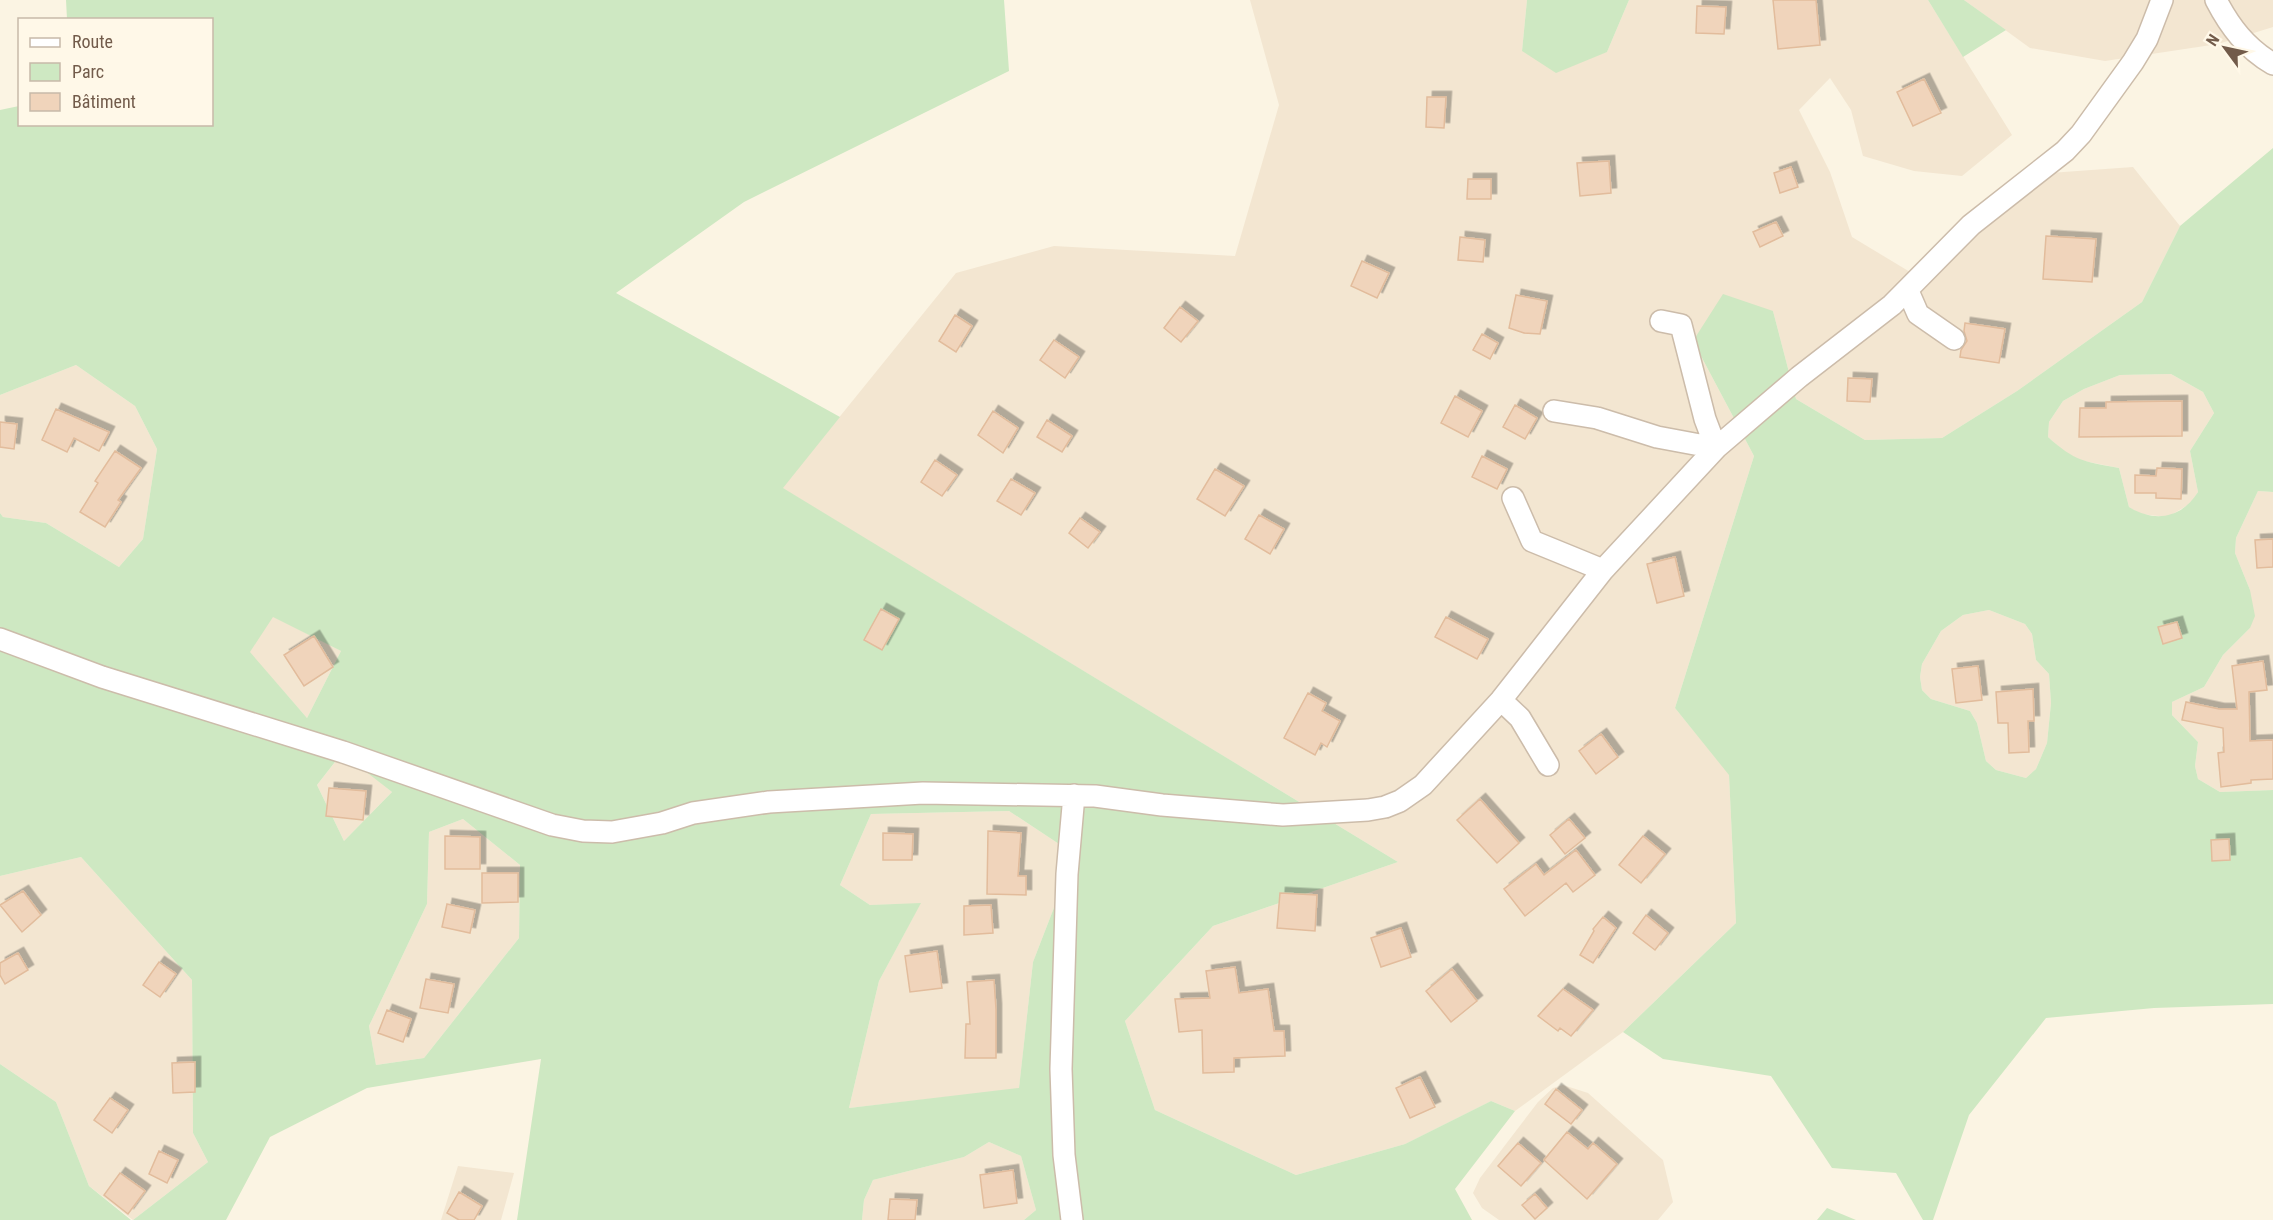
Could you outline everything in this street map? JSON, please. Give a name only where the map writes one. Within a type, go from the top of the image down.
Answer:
[{"type":"street","points":[[0,639],[102,677],[343,752],[552,825],[583,831],[612,832],[634,829],[693,813],[781,801],[923,793],[1074,795],[1162,806],[1283,815],[1385,807],[1400,801],[1423,785],[1501,700],[1603,570],[1716,448],[1782,390],[1908,291],[1958,236],[2065,151],[2081,134],[2133,62],[2147,39],[2162,0]]},
{"type":"street","points":[[2216,0],[2232,28],[2242,40],[2258,55],[2273,64]]},
{"type":"street","points":[[1908,291],[1918,314],[1954,339]]},
{"type":"street","points":[[1661,321],[1681,325],[1705,418],[1716,448]]},
{"type":"street","points":[[1554,411],[1597,418],[1657,438],[1716,448]]},
{"type":"street","points":[[1513,498],[1532,541],[1603,570]]},
{"type":"street","points":[[1501,700],[1520,718],[1548,765]]},
{"type":"street","points":[[1072,1220],[1064,1155],[1061,1070],[1067,874],[1074,795]]},
{"type":"shaded area","points":[[1250,0],[1527,0],[1522,51],[1607,52],[1629,0],[1928,0],[2012,135],[1962,176],[1914,171],[1863,156],[1851,110],[1830,78],[1799,110],[1830,172],[1852,237],[1920,278],[2036,174],[2133,167],[2180,226],[2142,302],[2017,391],[1942,438],[1865,440],[1796,399],[1773,311],[1693,341],[1754,456],[1675,708],[1729,774],[1736,923],[1623,1032],[1515,1111],[1491,1101],[1405,1144],[1296,1175],[1155,1110],[1125,1021],[1213,926],[1398,862],[782,488],[956,273],[1054,246],[1235,256],[1279,105]]},
{"type":"shaded area","points":[[1964,0],[2273,0],[2273,27],[2218,44],[2105,61],[2030,48]]},
{"type":"shaded area","points":[[76,365],[135,406],[157,449],[143,539],[119,567],[46,523],[3,517],[0,513],[0,395]]},
{"type":"shaded area","points":[[2171,374],[2203,392],[2214,413],[2190,451],[2198,492],[2191,503],[2168,517],[2140,514],[2129,507],[2119,468],[2079,460],[2067,454],[2048,437],[2049,422],[2063,401],[2084,389],[2120,375]]},
{"type":"shaded area","points":[[2258,491],[2273,492],[2273,790],[2220,792],[2198,779],[2195,766],[2198,742],[2172,715],[2172,702],[2204,687],[2223,655],[2250,628],[2250,590],[2235,553],[2236,538]]},
{"type":"shaded area","points":[[1989,610],[2025,624],[2032,634],[2036,660],[2049,674],[2051,703],[2047,743],[2036,769],[2026,778],[1996,770],[1986,761],[1977,723],[1970,711],[1931,699],[1922,690],[1920,677],[1922,664],[1941,631],[1963,615]]},
{"type":"shaded area","points":[[273,616],[341,651],[307,718],[249,652]]},
{"type":"shaded area","points":[[343,752],[392,792],[344,841],[317,785]]},
{"type":"shaded area","points":[[1009,811],[1062,846],[1067,874],[1033,962],[1019,1089],[849,1108],[879,981],[920,904],[870,905],[840,885],[871,814]]},
{"type":"shaded area","points":[[463,819],[520,865],[519,938],[424,1058],[376,1065],[369,1026],[427,904],[429,832]]},
{"type":"shaded area","points":[[81,857],[192,980],[193,1133],[208,1162],[133,1220],[89,1186],[56,1102],[0,1064],[0,876]]},
{"type":"shaded area","points":[[1563,1085],[1588,1093],[1663,1160],[1673,1202],[1658,1220],[1499,1220],[1482,1208],[1473,1193],[1480,1178],[1538,1102],[1553,1088]]},
{"type":"shaded area","points":[[989,1142],[1021,1156],[1036,1210],[1024,1220],[862,1220],[864,1200],[873,1180],[964,1157]]},
{"type":"shaded area","points":[[458,1166],[514,1173],[501,1220],[441,1220]]},
{"type":"green space","points":[[66,0],[1004,0],[1009,71],[744,202],[616,293],[840,417],[783,488],[1398,862],[1213,926],[1125,1021],[1155,1110],[1296,1175],[1405,1144],[1491,1101],[1515,1111],[1455,1189],[1472,1220],[1024,1220],[1036,1210],[1021,1156],[989,1142],[964,1157],[873,1180],[864,1200],[862,1220],[517,1220],[541,1059],[367,1088],[270,1137],[226,1220],[133,1220],[208,1162],[193,1133],[192,980],[81,857],[0,876],[0,513],[3,517],[46,523],[119,567],[143,539],[157,449],[135,406],[76,365],[0,395],[0,110],[18,106],[18,126],[213,126],[213,18],[67,18]],"holes":[[[273,617],[341,651],[307,718],[250,652]],[[342,753],[392,792],[344,841],[317,785]],[[1009,811],[1062,846],[1067,874],[1033,962],[1019,1088],[849,1108],[879,981],[921,903],[870,905],[840,885],[871,814]],[[463,819],[520,865],[519,938],[424,1058],[376,1065],[369,1026],[427,904],[429,832]]]},
{"type":"green space","points":[[1527,0],[1629,0],[1607,52],[1556,73],[1522,51]]},
{"type":"green space","points":[[1928,0],[1964,0],[2006,30],[1963,57]]},
{"type":"green space","points":[[2273,148],[2273,492],[2258,491],[2236,538],[2235,553],[2250,590],[2255,616],[2250,628],[2223,655],[2204,687],[2172,702],[2172,715],[2198,742],[2195,766],[2198,779],[2220,792],[2273,790],[2273,1004],[2154,1008],[2046,1018],[1969,1115],[1933,1220],[1923,1220],[1896,1173],[1832,1168],[1771,1076],[1663,1059],[1623,1032],[1736,923],[1729,775],[1675,708],[1754,456],[1693,341],[1723,294],[1773,311],[1796,399],[1865,440],[1942,438],[2017,391],[2142,302],[2180,226]],"holes":[[[2171,374],[2203,392],[2214,413],[2190,451],[2198,492],[2192,501],[2176,512],[2158,516],[2148,515],[2129,507],[2119,468],[2088,462],[2073,456],[2048,437],[2049,422],[2063,401],[2084,389],[2120,375]],[[1989,610],[2025,624],[2032,634],[2036,660],[2049,674],[2051,703],[2047,743],[2036,769],[2026,778],[1996,770],[1986,761],[1977,723],[1970,711],[1931,699],[1922,690],[1920,677],[1922,664],[1941,631],[1963,615]]]},
{"type":"green space","points":[[0,1064],[56,1102],[89,1186],[131,1220],[0,1220]]},
{"type":"green space","points":[[1827,1208],[1856,1220],[1817,1220]]},
{"type":"building","points":[[1773,0],[1816,0],[1820,45],[1778,49]]},
{"type":"building","points":[[1697,6],[1726,7],[1724,34],[1696,33]]},
{"type":"building","points":[[1924,79],[1941,113],[1913,126],[1897,92]]},
{"type":"building","points":[[1427,97],[1446,97],[1444,128],[1426,127]]},
{"type":"building","points":[[1609,161],[1611,193],[1580,196],[1577,163]]},
{"type":"building","points":[[1791,167],[1798,187],[1780,193],[1774,173]]},
{"type":"building","points":[[1468,179],[1491,179],[1491,199],[1467,199]]},
{"type":"building","points":[[1776,222],[1783,236],[1760,247],[1753,232]]},
{"type":"building","points":[[2046,236],[2096,239],[2092,282],[2043,279]]},
{"type":"building","points":[[1460,237],[1485,240],[1483,262],[1458,260]]},
{"type":"building","points":[[1362,261],[1389,273],[1377,298],[1351,286]]},
{"type":"building","points":[[1516,295],[1547,301],[1540,334],[1524,333],[1509,328]]},
{"type":"building","points":[[1180,307],[1198,321],[1181,342],[1164,328]]},
{"type":"building","points":[[955,315],[972,326],[956,352],[939,341]]},
{"type":"building","points":[[1965,323],[2005,329],[1999,363],[1960,357],[1961,350],[1967,341],[1964,331]]},
{"type":"building","points":[[1482,334],[1498,343],[1490,359],[1473,350]]},
{"type":"building","points":[[1054,340],[1079,357],[1065,378],[1040,360]]},
{"type":"building","points":[[1848,378],[1872,379],[1870,402],[1847,401]]},
{"type":"building","points":[[1455,396],[1482,411],[1468,437],[1441,423]]},
{"type":"building","points":[[2182,401],[2182,436],[2079,437],[2080,408],[2106,408],[2106,402]]},
{"type":"building","points":[[1515,405],[1537,418],[1525,439],[1503,427]]},
{"type":"building","points":[[56,409],[109,432],[99,451],[74,438],[67,452],[42,440]]},
{"type":"building","points":[[993,411],[1018,428],[1003,453],[978,435]]},
{"type":"building","points":[[1047,420],[1072,436],[1062,452],[1037,437]]},
{"type":"building","points":[[0,422],[17,424],[14,449],[0,447]]},
{"type":"building","points":[[115,451],[141,468],[118,500],[121,502],[105,527],[80,512],[98,483],[95,481]]},
{"type":"building","points":[[1482,456],[1507,469],[1497,489],[1472,477]]},
{"type":"building","points":[[935,460],[957,475],[942,496],[921,482]]},
{"type":"building","points":[[2157,468],[2182,469],[2181,499],[2156,498],[2156,493],[2135,493],[2135,475],[2156,476]]},
{"type":"building","points":[[1215,469],[1244,486],[1225,516],[1197,499]]},
{"type":"building","points":[[1011,479],[1035,493],[1021,515],[997,501]]},
{"type":"building","points":[[1259,515],[1284,529],[1270,554],[1245,539]]},
{"type":"building","points":[[1080,518],[1100,532],[1088,548],[1069,533]]},
{"type":"building","points":[[2273,539],[2273,567],[2257,568],[2255,540]]},
{"type":"building","points":[[1675,557],[1684,596],[1657,603],[1647,564]]},
{"type":"building","points":[[881,609],[899,619],[882,650],[864,640]]},
{"type":"building","points":[[1446,617],[1488,639],[1477,659],[1435,637]]},
{"type":"building","points":[[2177,622],[2182,638],[2163,644],[2158,627]]},
{"type":"building","points":[[314,636],[333,667],[304,686],[284,655]]},
{"type":"building","points":[[2263,661],[2267,690],[2249,692],[2250,741],[2273,740],[2273,779],[2251,780],[2251,783],[2221,787],[2218,753],[2224,752],[2223,728],[2182,720],[2186,702],[2219,709],[2237,709],[2232,666]]},
{"type":"building","points":[[1978,666],[1982,700],[1956,703],[1952,669]]},
{"type":"building","points":[[2033,689],[2034,721],[2028,721],[2029,752],[2009,753],[2008,723],[1998,723],[1996,692]]},
{"type":"building","points":[[1308,693],[1326,703],[1322,711],[1340,721],[1327,747],[1321,743],[1315,755],[1284,738]]},
{"type":"building","points":[[1601,734],[1618,757],[1596,774],[1579,751]]},
{"type":"building","points":[[329,788],[366,791],[363,820],[326,816]]},
{"type":"building","points":[[1480,799],[1519,843],[1497,863],[1457,820]]},
{"type":"building","points":[[1569,819],[1585,838],[1565,854],[1550,835]]},
{"type":"building","points":[[988,831],[1021,833],[1018,876],[1026,876],[1026,895],[987,894]]},
{"type":"building","points":[[883,833],[913,834],[912,860],[883,860]]},
{"type":"building","points":[[445,836],[480,837],[480,869],[445,869]]},
{"type":"building","points":[[1643,836],[1665,854],[1641,883],[1619,865]]},
{"type":"building","points":[[2229,839],[2230,860],[2212,861],[2211,840]]},
{"type":"building","points":[[1576,850],[1595,875],[1573,892],[1566,883],[1525,916],[1504,889],[1536,864],[1544,875]]},
{"type":"building","points":[[482,873],[518,873],[518,902],[482,903]]},
{"type":"building","points":[[23,891],[41,915],[22,932],[0,905]]},
{"type":"building","points":[[1280,893],[1317,895],[1315,931],[1277,928]]},
{"type":"building","points":[[447,904],[475,910],[470,933],[442,927]]},
{"type":"building","points":[[991,905],[993,933],[964,935],[964,906]]},
{"type":"building","points":[[1646,915],[1668,933],[1655,950],[1633,933]]},
{"type":"building","points":[[1603,917],[1616,928],[1593,963],[1580,955],[1593,929]]},
{"type":"building","points":[[1401,928],[1411,957],[1381,967],[1371,938]]},
{"type":"building","points":[[937,951],[942,988],[910,992],[905,956]]},
{"type":"building","points":[[18,953],[28,970],[5,984],[0,975],[0,963]]},
{"type":"building","points":[[159,962],[176,974],[160,997],[143,985]]},
{"type":"building","points":[[1235,967],[1239,993],[1268,989],[1274,1031],[1284,1031],[1285,1056],[1234,1058],[1234,1072],[1203,1073],[1202,1030],[1179,1032],[1175,999],[1210,998],[1206,971]]},
{"type":"building","points":[[1452,969],[1477,1001],[1451,1022],[1426,991]]},
{"type":"building","points":[[426,979],[454,984],[448,1013],[420,1008]]},
{"type":"building","points":[[994,980],[996,1058],[965,1058],[966,1024],[970,1024],[967,982]]},
{"type":"building","points":[[1563,989],[1593,1010],[1571,1036],[1560,1028],[1558,1031],[1538,1016]]},
{"type":"building","points":[[387,1010],[411,1019],[403,1042],[378,1033]]},
{"type":"building","points":[[195,1062],[195,1092],[173,1093],[172,1063]]},
{"type":"building","points":[[1420,1077],[1435,1107],[1410,1118],[1396,1088]]},
{"type":"building","points":[[1556,1089],[1582,1110],[1571,1124],[1545,1104]]},
{"type":"building","points":[[110,1098],[128,1110],[112,1133],[94,1120]]},
{"type":"building","points":[[1567,1132],[1588,1149],[1593,1143],[1617,1164],[1587,1199],[1544,1160]]},
{"type":"building","points":[[1518,1143],[1541,1163],[1521,1186],[1498,1166]]},
{"type":"building","points":[[159,1151],[178,1160],[167,1183],[149,1174]]},
{"type":"building","points":[[1013,1170],[1017,1203],[984,1208],[980,1175]]},
{"type":"building","points":[[120,1173],[145,1191],[128,1214],[104,1195]]},
{"type":"building","points":[[459,1192],[482,1206],[474,1220],[459,1220],[447,1213]]},
{"type":"building","points":[[1535,1194],[1547,1208],[1535,1219],[1522,1205]]},
{"type":"building","points":[[890,1199],[917,1200],[915,1220],[888,1220]]}]
